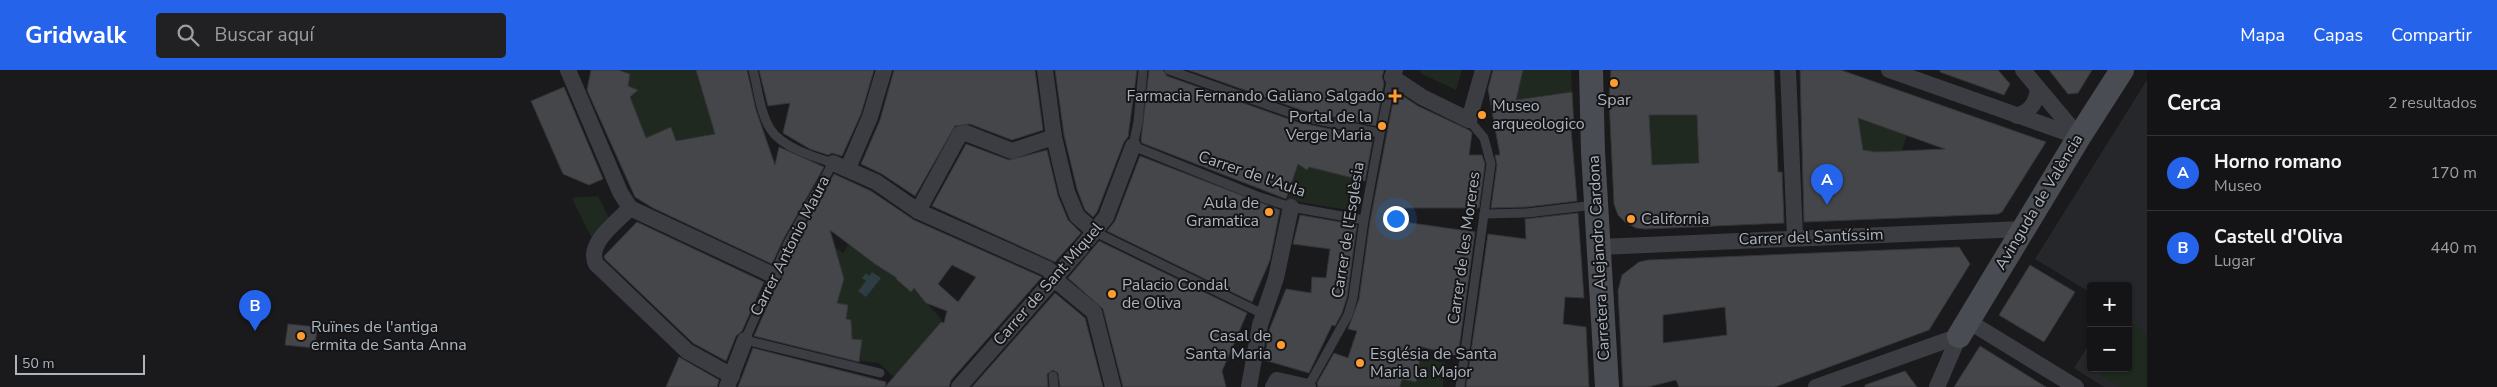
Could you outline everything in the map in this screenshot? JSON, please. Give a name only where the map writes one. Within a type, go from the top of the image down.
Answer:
[{"type":"main road","name":"Carretera Alejandro Cardona","points":[[1591,70],[1596,205],[1607,387]]},
{"type":"main road","name":"Avinguda de València","points":[[1964,328],[2022,229],[2122,70]]},
{"type":"street","points":[[568,70],[574,80],[620,192],[630,208],[773,275]]},
{"type":"street","points":[[884,70],[870,117],[840,165],[876,182],[918,211],[1042,265],[1094,312],[1113,387]]},
{"type":"street","points":[[1046,70],[1054,137],[1071,206],[1082,222],[1095,232]]},
{"type":"street","points":[[1393,73],[1422,96],[1469,120],[1483,70]]},
{"type":"street","points":[[1788,70],[1795,237]]},
{"type":"street","points":[[1889,70],[2079,137]]},
{"type":"street","points":[[2024,70],[2079,137]]},
{"type":"street","points":[[2017,116],[2027,112],[2034,106],[2038,88]]},
{"type":"street","points":[[918,211],[960,134],[966,134],[1012,151],[1054,137]]},
{"type":"street","name":"Carrer de Sant Miquel","points":[[959,387],[1095,232],[1111,206],[1133,146]]},
{"type":"street","points":[[1249,387],[1263,314],[1276,278],[1291,207]]},
{"type":"street","points":[[630,208],[594,248],[593,258],[596,264],[687,351],[730,381]]},
{"type":"street","name":"Carrer del Santíssim","points":[[1599,247],[1795,237],[2022,229]]},
{"type":"street","points":[[1816,387],[1964,328],[2076,387]]},
{"type":"street","points":[[1936,387],[1964,328]]},
{"type":"street","name":"Carrer Antonio Maura","points":[[730,381],[745,340]]},
{"type":"street","points":[[1273,387],[1277,380],[1282,380],[1308,387]]},
{"type":"lane","points":[[753,70],[766,118],[774,133],[793,147],[840,165]]},
{"type":"lane","points":[[1133,146],[1139,116],[1143,70]]},
{"type":"lane","points":[[1169,70],[1299,116],[1381,129]]},
{"type":"lane","name":"Carrer de l'Esglèsia","points":[[1308,387],[1351,308],[1364,220],[1393,73]]},
{"type":"lane","name":"Carrer de les Moreres","points":[[1460,387],[1490,175],[1490,158],[1484,138],[1469,120]]},
{"type":"lane","name":"Carrer de l'Aula","points":[[1133,146],[1257,196],[1291,207],[1364,220]]},
{"type":"lane","name":"Carrer Antonio Maura","points":[[745,340],[773,275],[840,165]]},
{"type":"lane","points":[[1484,214],[1527,213],[1596,205]]},
{"type":"lane","points":[[1095,232],[1263,314]]},
{"type":"lane","points":[[745,340],[880,373]]},
{"type":"lane","points":[[1053,376],[1054,387]]},
{"type":"shaded area","points":[[2147,80],[2147,387],[2104,387],[2074,368],[2087,347],[2087,372],[2132,372],[2132,282],[2087,282],[2087,291],[2035,259]]},
{"type":"shaded area","points":[[872,272],[881,278],[866,297],[858,291],[866,281],[862,278],[866,273],[869,276]]},
{"type":"green space","points":[[623,70],[696,70],[720,150],[703,136],[676,141],[671,127],[646,138],[630,97],[638,90],[628,86],[630,74]]},
{"type":"green space","points":[[1421,70],[1462,70],[1456,90],[1420,73]]},
{"type":"green space","points":[[1523,70],[1571,70],[1572,92],[1516,100]]},
{"type":"green space","points":[[1860,113],[1872,113],[1869,122],[1888,129],[1903,115],[1898,132],[1907,135],[1900,155],[1864,152],[1858,120]]},
{"type":"green space","points":[[1649,115],[1697,115],[1699,153],[1721,152],[1699,163],[1651,165]]},
{"type":"green space","points":[[1298,164],[1353,178],[1348,210],[1287,200]]},
{"type":"green space","points":[[598,196],[610,220],[591,237],[572,198]]},
{"type":"green space","points":[[849,244],[885,270],[903,271],[896,280],[911,292],[917,285],[925,301],[942,320],[902,369],[893,376],[879,363],[860,361],[862,340],[852,339],[851,320],[846,319],[848,305],[837,303],[841,289],[833,246],[843,253]]},
{"type":"green space","points":[[2132,323],[2147,333],[2147,387],[2120,387],[2100,374],[2101,372],[2132,372]]},
{"type":"green space","points":[[1352,341],[1445,363],[1443,387],[1400,387],[1402,379],[1415,382],[1352,346]]},
{"type":"building","points":[[591,70],[619,70],[630,74],[628,86],[638,90],[630,97],[646,138],[671,127],[676,141],[715,134],[696,70],[747,70],[756,110],[775,165],[779,147],[824,167],[783,240],[772,264],[653,208],[635,197],[587,90]]},
{"type":"building","points":[[759,70],[874,70],[861,114],[842,156],[832,153],[828,155],[810,149],[783,133],[790,103],[768,106]]},
{"type":"building","points":[[894,70],[1035,70],[1043,130],[1012,140],[970,124],[955,126],[915,196],[882,174],[861,164],[880,120]]},
{"type":"building","points":[[1055,70],[1137,70],[1128,137],[1124,142],[1097,212],[1093,217],[1085,210],[1077,189],[1064,135]]},
{"type":"building","points":[[1149,70],[1163,70],[1167,76],[1297,122],[1373,138],[1365,181],[1309,167],[1307,170],[1298,164],[1286,199],[1142,143]]},
{"type":"building","points":[[1188,70],[1384,70],[1382,77],[1384,83],[1376,126],[1301,110]]},
{"type":"building","points":[[1493,70],[1523,70],[1516,100],[1572,92],[1574,127],[1571,128],[1577,201],[1527,207],[1491,208],[1497,165],[1495,155],[1500,155],[1488,89]]},
{"type":"building","points":[[1611,70],[1774,70],[1778,172],[1782,172],[1784,223],[1645,229],[1636,228],[1625,222],[1618,215],[1614,204],[1609,99]],"holes":[[[1649,115],[1697,115],[1699,163],[1652,165]]]},
{"type":"building","points":[[1800,70],[1841,70],[2046,142],[2002,212],[1998,214],[1804,222]],"holes":[[[1858,118],[1945,149],[1876,152],[1863,150]]]},
{"type":"building","points":[[1940,70],[1998,70],[2010,84],[2004,95],[1940,72]]},
{"type":"building","points":[[2049,70],[2092,70],[2078,93],[2068,94]]},
{"type":"building","points":[[564,87],[603,179],[589,185],[563,174],[531,101]]},
{"type":"building","points":[[1395,91],[1418,106],[1469,130],[1472,133],[1469,155],[1482,155],[1485,164],[1479,208],[1405,208],[1404,222],[1475,232],[1458,356],[1422,347],[1416,382],[1402,379],[1400,387],[1318,387],[1317,383],[1334,353],[1348,358],[1357,331],[1348,329],[1359,299],[1370,221]]},
{"type":"building","points":[[966,144],[1009,160],[1047,150],[1058,196],[1068,220],[1081,233],[1055,262],[932,206]]},
{"type":"building","points":[[1140,156],[1280,210],[1270,260],[1252,302],[1107,231],[1115,221]]},
{"type":"building","points":[[834,174],[871,191],[914,220],[1042,277],[951,380],[949,387],[885,387],[941,322],[944,323],[947,311],[926,303],[914,288],[911,292],[897,278],[830,230],[844,279],[837,303],[848,305],[846,319],[851,320],[852,339],[862,340],[859,362],[754,336],[777,284],[782,279],[782,272],[794,246]],"holes":[[[952,265],[976,277],[958,302],[938,284]]]},
{"type":"building","points":[[1578,213],[1584,298],[1565,297],[1563,324],[1586,327],[1589,387],[1466,387],[1488,234],[1526,239],[1525,219]]},
{"type":"building","points":[[1300,215],[1357,225],[1347,297],[1342,313],[1335,326],[1332,325],[1309,373],[1264,360],[1270,328],[1286,289],[1311,293],[1312,277],[1326,278],[1330,249],[1293,244]]},
{"type":"building","points":[[637,222],[764,282],[742,331],[736,336],[726,361],[693,343],[605,259],[604,256]]},
{"type":"building","points":[[1099,241],[1247,313],[1222,371],[1226,387],[1123,387],[1103,309],[1068,278]]},
{"type":"building","points":[[1959,247],[1970,264],[1929,330],[1775,387],[1679,387],[1676,380],[1648,387],[1623,387],[1618,291],[1622,275],[1639,262],[1648,260]],"holes":[[[1725,307],[1727,335],[1663,343],[1663,315]]]},
{"type":"building","points":[[2030,265],[2075,292],[2044,342],[1999,315]]},
{"type":"building","points":[[1055,293],[1085,318],[1103,387],[1060,387],[1058,373],[1053,370],[1047,374],[1048,387],[972,387]]},
{"type":"building","name":"Ruïnes de l'antiga ermita de Santa Anna","points":[[288,324],[317,327],[315,348],[285,345]]},
{"type":"building","points":[[1980,346],[2025,374],[2046,387],[1954,387]]},
{"type":"building","points":[[753,348],[886,382],[885,387],[738,387]]},
{"type":"building","points":[[679,357],[719,380],[717,387],[666,387]]},
{"type":"building","points":[[1905,371],[1917,387],[1865,387],[1865,385]]},
{"type":"place","name":"Spar","points":[[1614,83]]},
{"type":"place","name":"Farmacia Fernando Galiano Salgado","points":[[1395,96]]},
{"type":"place","name":"Museo arqueologico","points":[[1482,115]]},
{"type":"place","name":"Portal de la Verge Maria","points":[[1382,126]]},
{"type":"place","name":"Horno romano","points":[[1827,205]]},
{"type":"place","name":"Aula de Gramatica","points":[[1269,212]]},
{"type":"place","name":"California","points":[[1631,219]]},
{"type":"place","name":"Palacio Condal de Oliva","points":[[1112,294]]},
{"type":"place","name":"Castell d'Oliva","points":[[255,331]]},
{"type":"place","name":"Ruïnes de l'antiga ermita de Santa Anna","points":[[301,336]]},
{"type":"place","name":"Casal de Santa Maria","points":[[1281,345]]},
{"type":"place","name":"Església de Santa Maria la Major","points":[[1360,363]]}]
